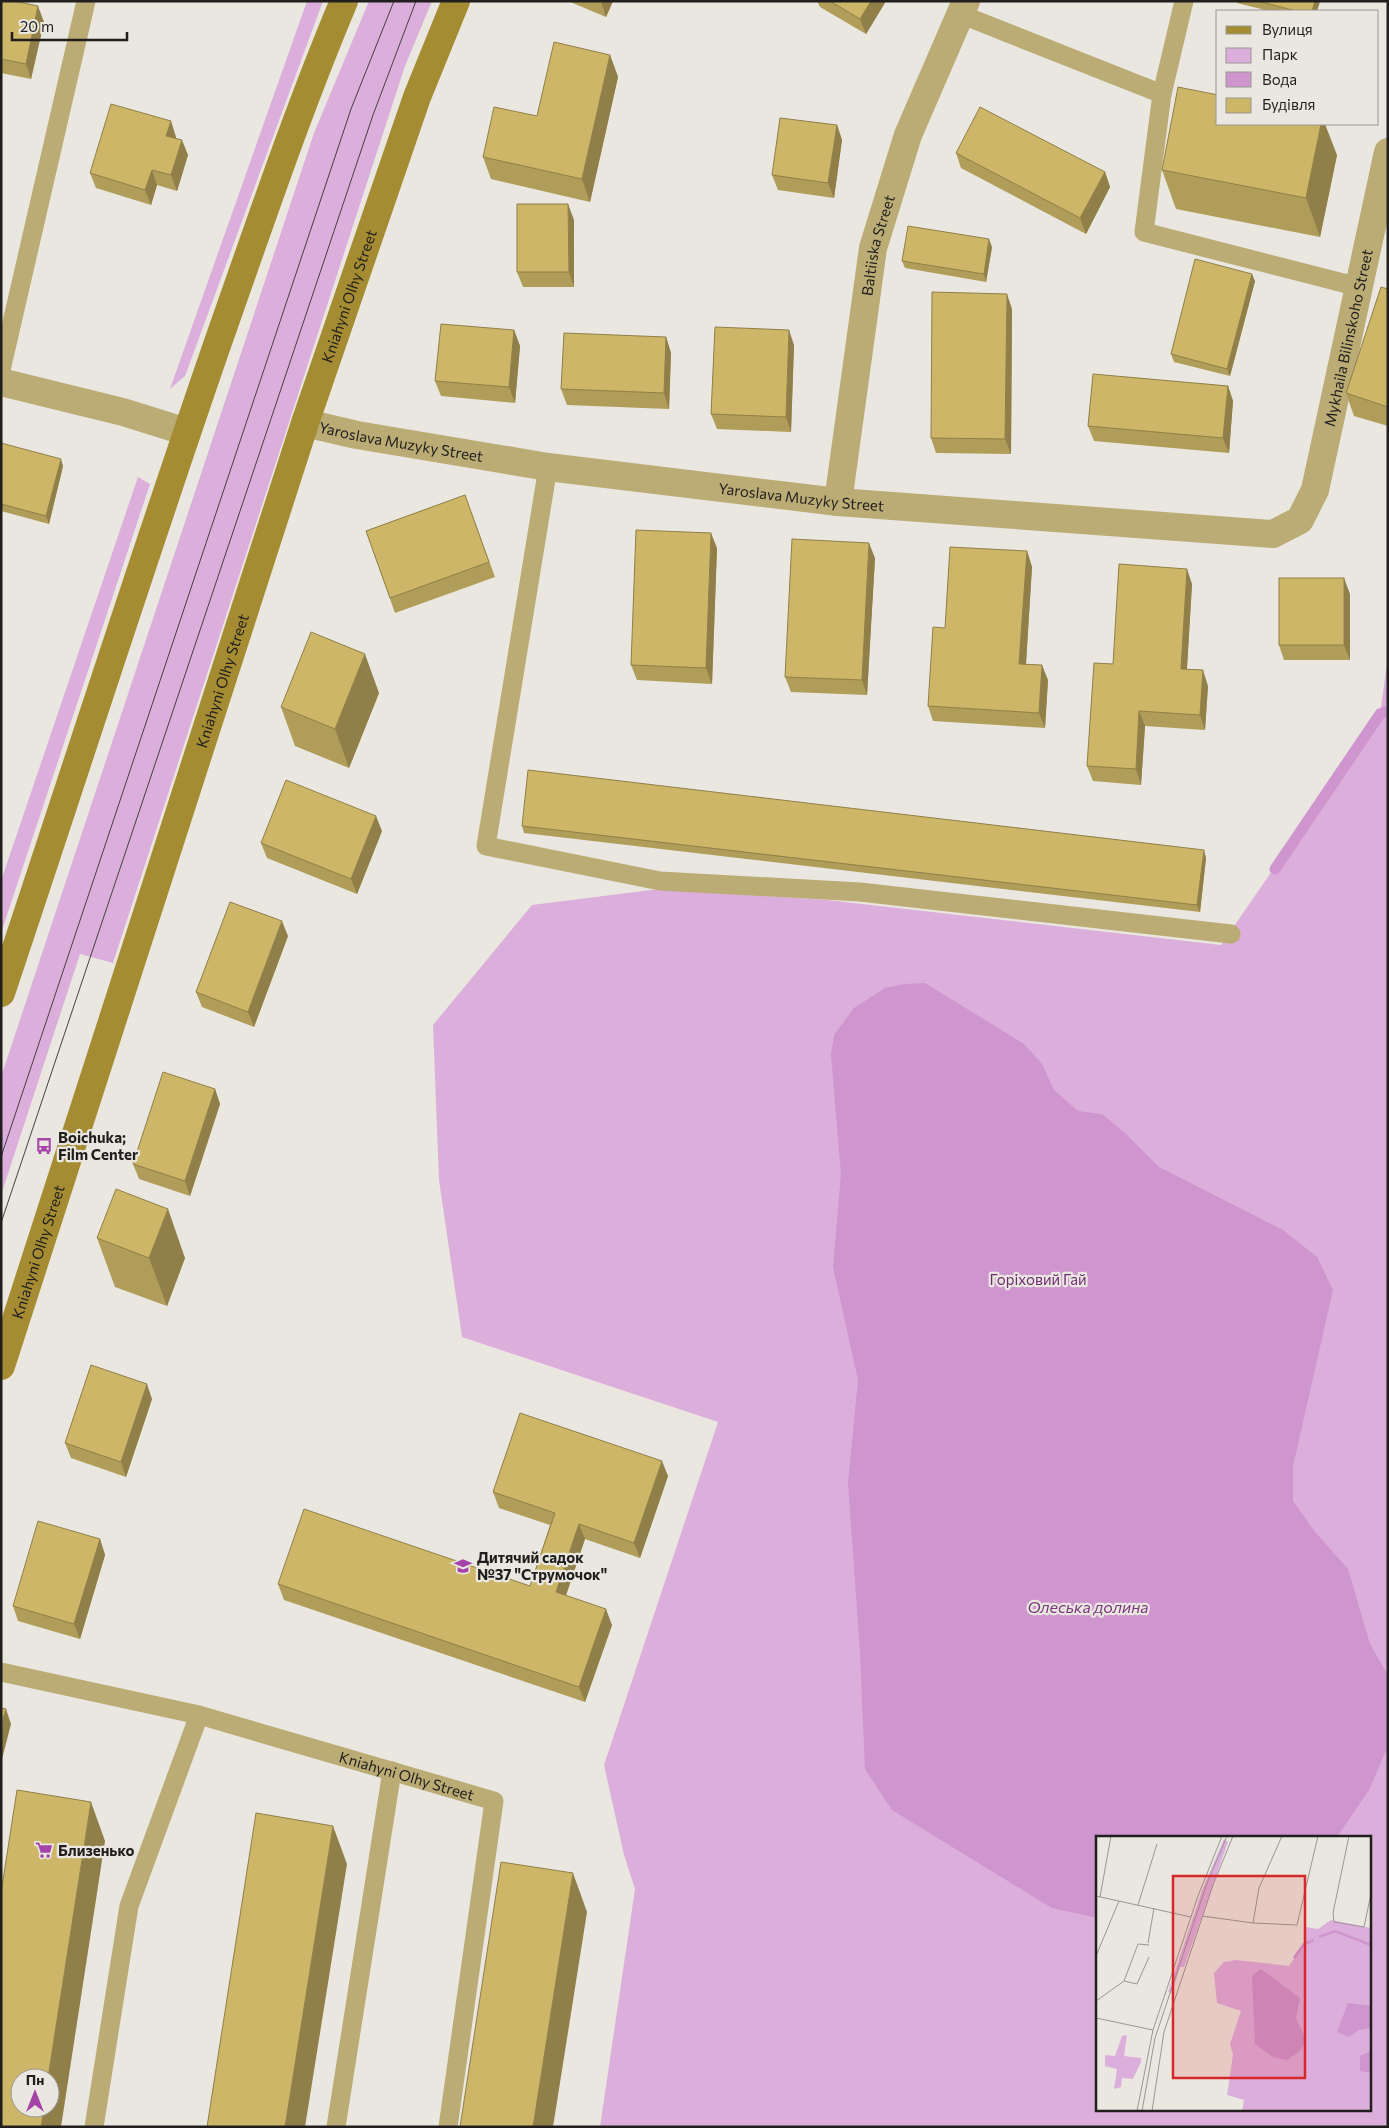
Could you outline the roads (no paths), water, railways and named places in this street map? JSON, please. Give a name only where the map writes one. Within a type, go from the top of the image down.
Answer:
[{"type":"main road","points":[[1,993],[187,432],[261,219],[323,50],[344,1]]},
{"type":"main road","name":"Kniahyni Olhy Street","points":[[1,1366],[305,423],[417,97],[456,1]]},
{"type":"street","name":"Baltiiska Street","points":[[838,502],[873,248],[908,135],[963,8]]},
{"type":"street","name":"Mykhaila Bilinskoho Street","points":[[1300,520],[1315,490],[1388,152]]},
{"type":"street","points":[[1,382],[122,412],[187,432]]},
{"type":"street","name":"Yaroslava Muzyky Street","points":[[305,423],[357,435],[548,467],[838,502],[1273,534],[1300,520]]},
{"type":"lane","points":[[1,370],[86,1]]},
{"type":"lane","points":[[1184,1],[1162,94],[1144,232],[1359,287]]},
{"type":"lane","points":[[963,8],[1162,94]]},
{"type":"lane","points":[[548,467],[486,846],[660,881],[860,892],[1231,934]]},
{"type":"lane","name":"Kniahyni Olhy Street","points":[[1,1672],[199,1715],[494,1801],[448,2127]]},
{"type":"lane","points":[[94,2127],[129,1906],[199,1715]]},
{"type":"lane","points":[[336,2127],[392,1771]]},
{"type":"water","name":"Олеська долина","points":[[925,983],[1024,1044],[1042,1064],[1054,1090],[1078,1111],[1102,1114],[1126,1134],[1159,1167],[1283,1230],[1317,1257],[1333,1290],[1293,1466],[1293,1501],[1315,1532],[1348,1569],[1370,1644],[1388,1675],[1388,1746],[1369,1790],[1338,1836],[1096,1836],[1096,1918],[1052,1908],[892,1810],[865,1769],[860,1652],[848,1483],[858,1380],[833,1267],[841,1174],[831,1054],[834,1035],[854,1008],[885,988],[904,984]]},
{"type":"waterway","points":[[1275,869],[1380,714],[1388,711]]},
{"type":"tram line","points":[[1,1157],[351,109],[394,1]]},
{"type":"tram line","points":[[1,1223],[373,115],[416,1]]},
{"type":"place","name":"Boichuka; Film Center","points":[[44,1146]]},
{"type":"place","name":"Дитячий садок №37 \"Струмочок\"","points":[[463,1566]]},
{"type":"place","name":"Близенько","points":[[44,1850]]},
{"type":"park label","name":"Горіховий Гай","points":[[1038,1279]]}]
